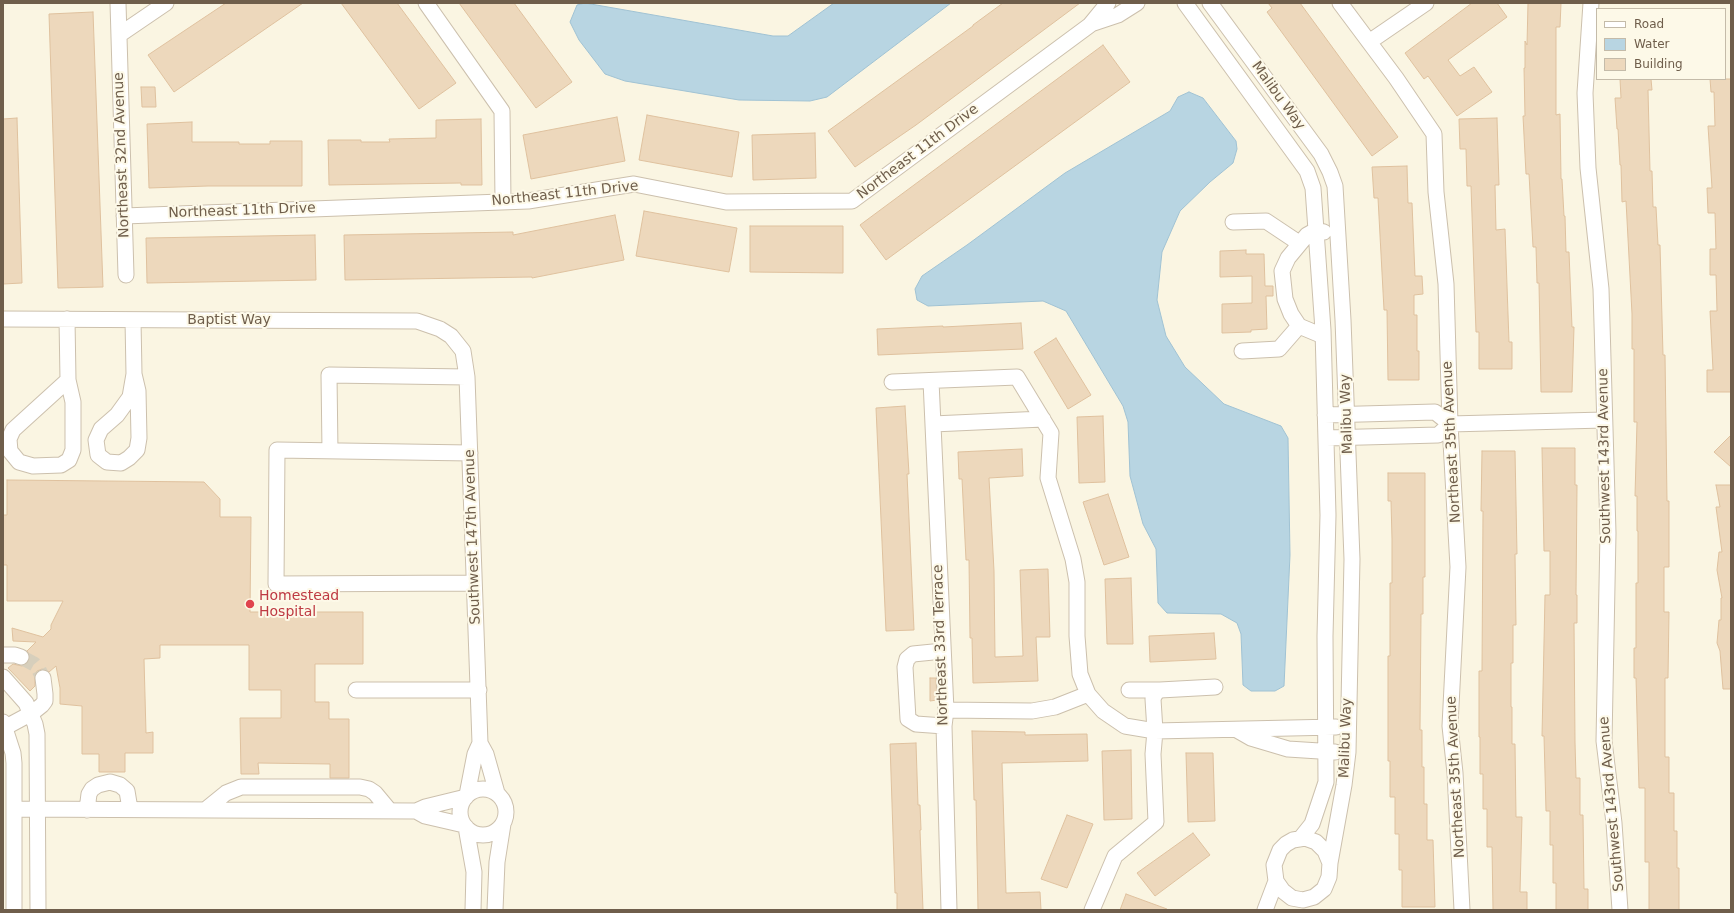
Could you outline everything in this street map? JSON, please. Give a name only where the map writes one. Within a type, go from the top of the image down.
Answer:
[{"type":"street","name":"Northeast 32nd Avenue","points":[[118,3],[126,276]]},
{"type":"street","points":[[118,35],[166,3]]},
{"type":"street","points":[[426,3],[502,111],[503,202]]},
{"type":"street","name":"Northeast 11th Drive","points":[[124,216],[528,201],[634,184],[726,202],[852,201],[1090,24],[1108,3]]},
{"type":"street","name":"Northeast 11th Drive","points":[[1090,24],[1118,15],[1138,3]]},
{"type":"street","name":"Malibu Way","points":[[1185,3],[1307,171],[1313,188],[1323,336],[1328,515],[1325,636],[1326,782],[1312,824],[1300,839],[1293,840],[1280,850],[1274,865],[1276,881],[1265,910]]},
{"type":"street","name":"Malibu Way","points":[[1210,3],[1321,154],[1335,186],[1347,415],[1352,559],[1348,752],[1329,877],[1324,889],[1301,910]]},
{"type":"street","name":"Northeast 35th Avenue","points":[[1340,3],[1396,78],[1434,134],[1436,192],[1446,284],[1450,424],[1458,567],[1450,726],[1455,781],[1462,910]]},
{"type":"street","points":[[1369,42],[1426,3]]},
{"type":"street","name":"Southwest 143rd Avenue","points":[[1591,3],[1585,93],[1588,168],[1601,289],[1608,533],[1604,741],[1614,823],[1620,910]]},
{"type":"street","points":[[1233,222],[1266,221],[1299,243]]},
{"type":"street","points":[[1323,336],[1298,326],[1285,299],[1282,271],[1288,258],[1299,243],[1316,230],[1338,236]]},
{"type":"street","name":"Baptist Way","points":[[3,319],[417,321],[440,329],[451,336]]},
{"type":"street","points":[[67,319],[68,380],[73,402],[73,450],[69,460],[61,464],[33,466],[20,462],[10,451],[9,439],[13,430],[68,380]]},
{"type":"street","points":[[133,320],[134,374],[130,397],[117,415],[101,429],[96,440],[98,455],[107,462],[121,463],[129,458],[136,450],[139,438],[138,392],[134,374]]},
{"type":"street","points":[[1242,351],[1279,349],[1298,326]]},
{"type":"street","name":"Southwest 147th Avenue","points":[[451,336],[462,351],[467,377],[479,690],[480,743],[475,754],[467,796]]},
{"type":"street","points":[[330,451],[329,376],[467,377]]},
{"type":"street","points":[[892,382],[1017,377],[1051,433],[1048,478],[1073,559],[1080,674],[1088,694],[1103,711],[1125,726],[1155,731],[1348,727]]},
{"type":"street","name":"Northeast 33rd Terrace","points":[[931,381],[946,710],[944,726],[949,910]]},
{"type":"street","points":[[1325,415],[1435,412],[1450,424],[1604,420]]},
{"type":"street","points":[[933,424],[1043,419]]},
{"type":"street","points":[[1326,438],[1438,435],[1450,424]]},
{"type":"street","points":[[470,453],[277,450],[276,584],[474,583]]},
{"type":"street","points":[[943,651],[913,654],[907,659],[905,667],[908,719],[916,724],[944,726]]},
{"type":"street","points":[[3,655],[15,655],[21,657]]},
{"type":"street","points":[[3,677],[26,704],[32,713],[35,724],[38,746],[38,910]]},
{"type":"street","points":[[14,910],[13,753],[4,725],[32,713],[42,706],[45,701],[43,678]]},
{"type":"street","points":[[1129,690],[1215,687]]},
{"type":"street","points":[[356,690],[479,690]]},
{"type":"street","points":[[1092,910],[1115,856],[1156,822],[1153,754],[1155,731],[1153,700],[1155,694],[1160,690]]},
{"type":"street","points":[[946,710],[1032,711],[1055,707],[1088,694]]},
{"type":"street","points":[[1236,730],[1251,738],[1288,749],[1348,752]]},
{"type":"street","name":"Southwest 147th Avenue","points":[[480,743],[486,754],[497,793]]},
{"type":"street","points":[[87,810],[89,794],[92,789],[98,785],[110,782],[120,785],[127,791],[130,809]]},
{"type":"street","points":[[205,810],[226,793],[241,787],[360,787],[375,793],[390,811]]},
{"type":"street","points":[[14,809],[416,811],[425,807],[467,796],[478,790],[484,789],[497,793],[506,807],[497,862],[495,910]]},
{"type":"street","points":[[467,796],[460,808],[461,820],[465,826],[476,834],[488,835],[503,824]]},
{"type":"street","points":[[416,811],[425,816],[465,826]]},
{"type":"street","points":[[465,826],[474,872],[473,910]]},
{"type":"street","points":[[1300,839],[1305,838],[1316,842],[1325,851],[1330,863]]},
{"type":"street","points":[[1276,881],[1282,891],[1292,898],[1303,900],[1314,897]]},
{"type":"water","points":[[585,3],[773,36],[788,36],[834,3],[951,3],[827,97],[810,101],[739,100],[625,81],[605,74],[579,40],[570,22],[577,5]]},
{"type":"water","points":[[1189,92],[1203,98],[1236,141],[1237,149],[1233,163],[1210,182],[1180,211],[1162,252],[1157,300],[1166,336],[1185,367],[1224,404],[1281,426],[1288,438],[1290,555],[1284,686],[1275,691],[1251,691],[1243,685],[1241,634],[1237,623],[1221,614],[1167,613],[1158,603],[1156,549],[1143,524],[1130,476],[1128,422],[1123,406],[1066,311],[1043,301],[928,306],[917,300],[915,289],[922,276],[1065,173],[1170,111],[1178,97]]},
{"type":"building","points":[[226,3],[303,3],[174,92],[148,55]]},
{"type":"building","points":[[341,3],[397,3],[456,83],[419,109]]},
{"type":"building","points":[[459,3],[514,3],[572,82],[536,108]]},
{"type":"building","points":[[1003,3],[1080,3],[916,125],[855,167],[828,131]]},
{"type":"building","points":[[1268,3],[1300,3],[1398,137],[1372,156],[1267,12],[1272,8]]},
{"type":"building","points":[[1472,3],[1497,3],[1507,17],[1448,60],[1460,76],[1474,67],[1492,92],[1457,116],[1428,76],[1424,79],[1405,53]]},
{"type":"building","points":[[1528,3],[1561,3],[1560,27],[1556,27],[1556,115],[1560,114],[1561,179],[1565,216],[1566,252],[1569,252],[1572,327],[1574,327],[1572,392],[1541,392],[1539,283],[1537,283],[1536,247],[1533,247],[1529,174],[1526,174],[1523,116],[1525,116],[1524,68],[1525,41],[1527,45]]},
{"type":"building","points":[[93,12],[103,287],[58,288],[49,14]]},
{"type":"building","points":[[1103,45],[1130,82],[886,260],[860,225]]},
{"type":"building","points":[[1731,79],[1731,392],[1707,392],[1707,370],[1713,370],[1710,311],[1717,311],[1716,275],[1710,275],[1710,249],[1716,249],[1715,213],[1708,213],[1707,188],[1712,188],[1708,126],[1715,126],[1714,92],[1711,92],[1710,80]]},
{"type":"building","points":[[1620,80],[1651,80],[1652,90],[1648,90],[1650,171],[1652,171],[1653,207],[1656,207],[1658,245],[1660,245],[1663,355],[1665,355],[1667,501],[1669,501],[1669,567],[1664,567],[1664,612],[1669,612],[1668,678],[1665,678],[1665,757],[1669,757],[1669,793],[1674,793],[1674,831],[1677,831],[1677,868],[1679,868],[1679,910],[1649,910],[1649,862],[1645,862],[1645,788],[1639,788],[1636,678],[1634,678],[1634,648],[1636,648],[1636,583],[1638,583],[1637,496],[1635,496],[1637,422],[1634,422],[1634,349],[1632,349],[1632,314],[1626,201],[1622,202],[1621,165],[1615,98],[1621,98]]},
{"type":"building","points":[[141,87],[155,87],[156,107],[142,107]]},
{"type":"building","points":[[647,115],[739,132],[732,177],[639,160]]},
{"type":"building","points":[[617,117],[625,161],[531,179],[523,135]]},
{"type":"building","points":[[17,118],[22,283],[3,284],[3,119]]},
{"type":"building","points":[[1497,118],[1499,185],[1495,185],[1496,230],[1505,229],[1509,342],[1512,342],[1512,369],[1479,369],[1479,332],[1476,332],[1471,186],[1467,186],[1466,149],[1460,149],[1459,119]]},
{"type":"building","points":[[481,119],[482,185],[461,185],[461,183],[329,185],[328,140],[390,142],[389,139],[436,138],[436,120]]},
{"type":"building","points":[[192,122],[192,142],[239,142],[239,144],[270,144],[270,141],[302,141],[302,186],[208,186],[149,188],[147,124]]},
{"type":"building","points":[[815,133],[816,178],[753,180],[752,135]]},
{"type":"building","points":[[1407,166],[1408,203],[1412,203],[1415,276],[1422,276],[1423,294],[1414,295],[1414,315],[1417,315],[1419,380],[1388,380],[1387,310],[1384,310],[1378,198],[1374,198],[1372,167]]},
{"type":"building","points":[[644,211],[737,228],[729,272],[636,256]]},
{"type":"building","points":[[615,215],[624,260],[532,278],[345,280],[344,235],[513,232],[513,235]]},
{"type":"building","points":[[750,226],[843,226],[843,273],[750,272]]},
{"type":"building","points":[[315,235],[316,280],[147,283],[146,238]]},
{"type":"building","points":[[1246,250],[1246,254],[1264,254],[1265,286],[1273,286],[1273,296],[1266,296],[1267,329],[1251,330],[1251,332],[1222,333],[1222,304],[1252,303],[1252,276],[1220,277],[1220,251]]},
{"type":"building","points":[[1021,323],[1023,349],[878,355],[877,329]]},
{"type":"building","points":[[1056,338],[1091,395],[1068,409],[1034,352]]},
{"type":"building","points":[[905,406],[909,474],[907,474],[914,630],[886,631],[876,408]]},
{"type":"building","points":[[1103,416],[1105,482],[1079,483],[1077,417]]},
{"type":"building","points":[[1731,435],[1731,467],[1714,452]]},
{"type":"building","points":[[1542,448],[1575,448],[1575,485],[1577,485],[1577,623],[1574,623],[1576,778],[1580,778],[1580,815],[1583,815],[1584,889],[1588,889],[1588,910],[1556,910],[1556,883],[1553,883],[1553,845],[1550,845],[1550,811],[1546,811],[1544,736],[1542,736],[1545,595],[1550,595],[1550,551],[1544,551]]},
{"type":"building","points":[[1022,449],[1023,476],[989,478],[994,571],[995,657],[1023,656],[1020,570],[1048,569],[1050,637],[1036,637],[1038,681],[973,683],[972,638],[970,638],[969,560],[966,560],[962,479],[959,479],[958,452]]},
{"type":"building","points":[[1482,451],[1515,451],[1517,554],[1515,554],[1516,625],[1513,625],[1511,707],[1512,744],[1515,744],[1516,817],[1522,817],[1520,892],[1527,892],[1527,910],[1493,910],[1492,847],[1487,847],[1487,809],[1483,809],[1483,774],[1480,774],[1479,737],[1479,671],[1482,671]]},
{"type":"building","points":[[1388,473],[1425,473],[1425,577],[1423,577],[1423,614],[1421,614],[1420,730],[1422,730],[1422,767],[1424,767],[1424,804],[1427,804],[1427,840],[1433,840],[1435,907],[1402,907],[1402,870],[1399,870],[1399,834],[1395,834],[1395,797],[1390,797],[1390,761],[1388,761],[1388,656],[1390,656],[1390,583],[1392,583],[1392,539],[1391,501],[1388,501]]},
{"type":"building","name":"Homestead Hospital","points":[[7,480],[204,482],[220,499],[220,517],[251,517],[250,612],[363,612],[363,664],[315,664],[315,702],[329,702],[329,719],[349,719],[349,778],[330,778],[330,764],[258,763],[259,774],[241,774],[240,718],[281,718],[281,690],[249,690],[249,645],[160,645],[160,658],[144,659],[146,733],[153,732],[153,753],[125,753],[125,772],[99,772],[99,754],[82,754],[82,706],[60,704],[60,688],[56,666],[49,672],[42,669],[37,671],[35,675],[35,686],[30,691],[8,668],[13,664],[22,666],[27,663],[30,656],[27,651],[36,642],[13,641],[12,628],[43,637],[51,629],[51,625],[63,601],[7,601],[7,565],[3,565],[3,515],[7,515]]},
{"type":"building","points":[[1716,485],[1731,485],[1731,689],[1723,689],[1720,651],[1717,643],[1719,620],[1721,620],[1722,598],[1717,570],[1719,552],[1722,552],[1716,507],[1720,507]]},
{"type":"building","points":[[1108,494],[1129,557],[1104,565],[1083,502]]},
{"type":"building","points":[[1131,578],[1133,644],[1107,644],[1105,579]]},
{"type":"building","points":[[1214,633],[1216,659],[1150,662],[1149,636]]},
{"type":"building","points":[[930,678],[936,678],[937,700],[930,701]]},
{"type":"building","points":[[972,731],[1025,732],[1025,735],[1087,734],[1088,761],[1002,763],[1006,893],[1040,892],[1041,910],[978,910],[976,800],[974,800]]},
{"type":"building","points":[[916,743],[918,805],[920,805],[923,910],[897,910],[897,893],[895,893],[890,744]]},
{"type":"building","points":[[1131,750],[1132,819],[1104,820],[1102,751]]},
{"type":"building","points":[[1186,753],[1213,753],[1215,821],[1188,822]]},
{"type":"building","points":[[1067,815],[1093,824],[1067,888],[1041,879]]},
{"type":"building","points":[[1193,833],[1210,855],[1155,896],[1137,873]]},
{"type":"building","points":[[1126,894],[1167,909],[1167,910],[1120,910]]},
{"type":"tunnel","points":[[21,657],[34,664],[43,678]]},
{"type":"place","name":"Homestead Hospital","points":[[250,604]]}]
